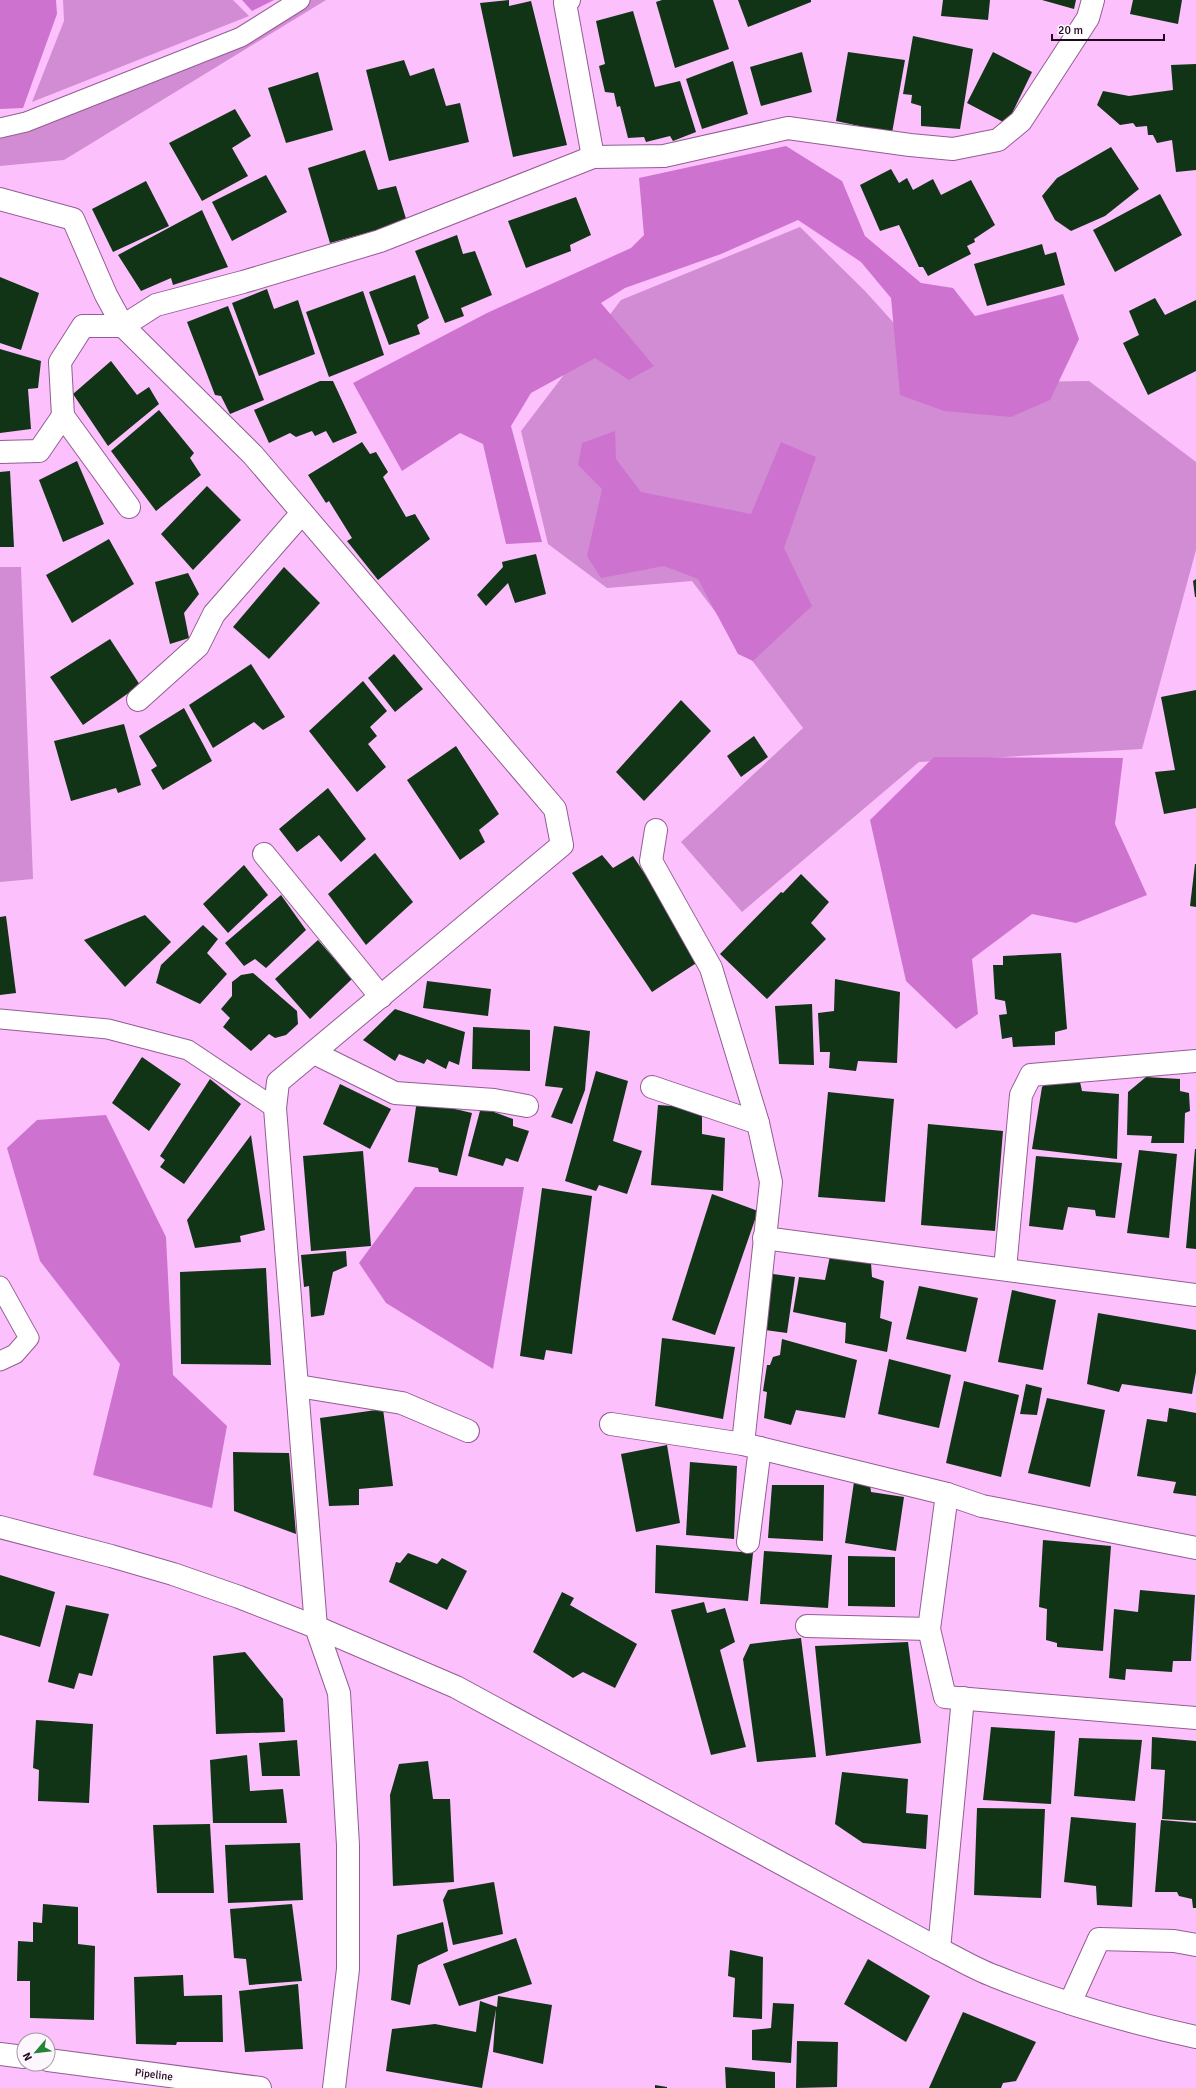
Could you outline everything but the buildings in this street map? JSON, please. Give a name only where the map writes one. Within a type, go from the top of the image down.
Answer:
[{"type":"street","points":[[569,0],[565,2],[593,157]]},
{"type":"street","points":[[129,507],[64,416],[60,362],[83,326],[123,326],[156,305],[243,282],[380,241],[593,157],[664,156],[788,128],[910,145],[953,149],[998,140],[1021,121],[1088,18],[1093,0]]},
{"type":"street","points":[[0,199],[73,219],[106,295],[123,326],[253,455],[555,809],[562,845],[278,1082],[275,1108],[316,1627],[339,1693],[348,1845],[348,1969],[334,2088]]},
{"type":"street","points":[[0,452],[39,452],[64,416]]},
{"type":"street","points":[[138,700],[198,646],[214,614],[302,512]]},
{"type":"street","points":[[656,830],[651,861],[711,968],[758,1123],[771,1182],[764,1238],[748,1542]]},
{"type":"street","points":[[264,854],[381,997]]},
{"type":"street","points":[[314,1052],[395,1093],[494,1100],[527,1106]]},
{"type":"street","points":[[1005,1269],[1021,1095],[1031,1075],[1196,1061]]},
{"type":"street","points":[[652,1087],[758,1123]]},
{"type":"street","points":[[764,1238],[1196,1295]]},
{"type":"street","points":[[298,1386],[402,1403],[468,1431]]},
{"type":"street","points":[[611,1424],[752,1446],[947,1494],[982,1506],[1196,1548]]},
{"type":"street","points":[[947,1494],[929,1629],[945,1697],[1196,1718]]},
{"type":"street","points":[[0,1527],[173,1574],[239,1597],[316,1627],[456,1687],[939,1949],[992,1976],[1070,2003],[1153,2028],[1196,2036]]},
{"type":"street","points":[[807,1626],[929,1629]]},
{"type":"street","points":[[939,1949],[962,1698]]},
{"type":"street","points":[[1070,2003],[1099,1939],[1174,1941],[1196,1945]]},
{"type":"street","points":[[0,2054],[16,2056]]},
{"type":"street","name":"Pipeline","points":[[56,2061],[260,2088]]},
{"type":"lane","points":[[0,128],[26,122],[241,37],[300,0]]},
{"type":"lane","points":[[0,1019],[108,1029],[188,1050],[275,1108]]},
{"type":"lane","points":[[0,1286],[29,1338],[15,1354],[0,1361]]},
{"type":"shaded area","points":[[0,0],[56,0],[57,14],[23,108],[0,109]]},
{"type":"shaded area","points":[[63,0],[233,0],[249,16],[32,102],[64,21]]},
{"type":"shaded area","points":[[242,0],[274,0],[252,11]]},
{"type":"shaded area","points":[[310,0],[326,0],[64,160],[0,166],[0,136],[85,109],[186,68],[244,40]]},
{"type":"shaded area","points":[[786,146],[842,181],[865,236],[921,283],[953,288],[975,316],[1063,294],[1079,339],[1050,400],[1011,417],[944,411],[900,395],[891,298],[861,262],[798,220],[721,254],[625,288],[601,303],[654,366],[629,380],[595,358],[531,393],[511,426],[542,542],[506,544],[483,444],[460,433],[402,471],[353,383],[487,313],[631,248],[644,235],[639,178]]},
{"type":"shaded area","points":[[800,227],[865,291],[948,383],[1089,381],[1196,462],[1196,550],[1142,749],[919,762],[742,912],[681,842],[803,728],[692,581],[607,588],[548,544],[521,431],[621,300]]},
{"type":"shaded area","points":[[615,431],[616,459],[641,492],[751,514],[781,442],[816,457],[784,548],[812,606],[753,661],[738,654],[698,579],[664,566],[601,578],[587,556],[602,489],[578,465],[582,443]]},
{"type":"shaded area","points":[[0,567],[21,567],[33,879],[0,882]]},
{"type":"shaded area","points":[[934,757],[1123,758],[1115,824],[1147,895],[1076,923],[1032,914],[972,959],[978,1014],[956,1029],[906,981],[870,820]]},
{"type":"shaded area","points":[[106,1115],[166,1237],[173,1375],[227,1426],[212,1508],[93,1475],[120,1364],[40,1261],[7,1148],[37,1120]]},
{"type":"shaded area","points":[[415,1187],[524,1187],[493,1369],[386,1303],[359,1263]]}]
